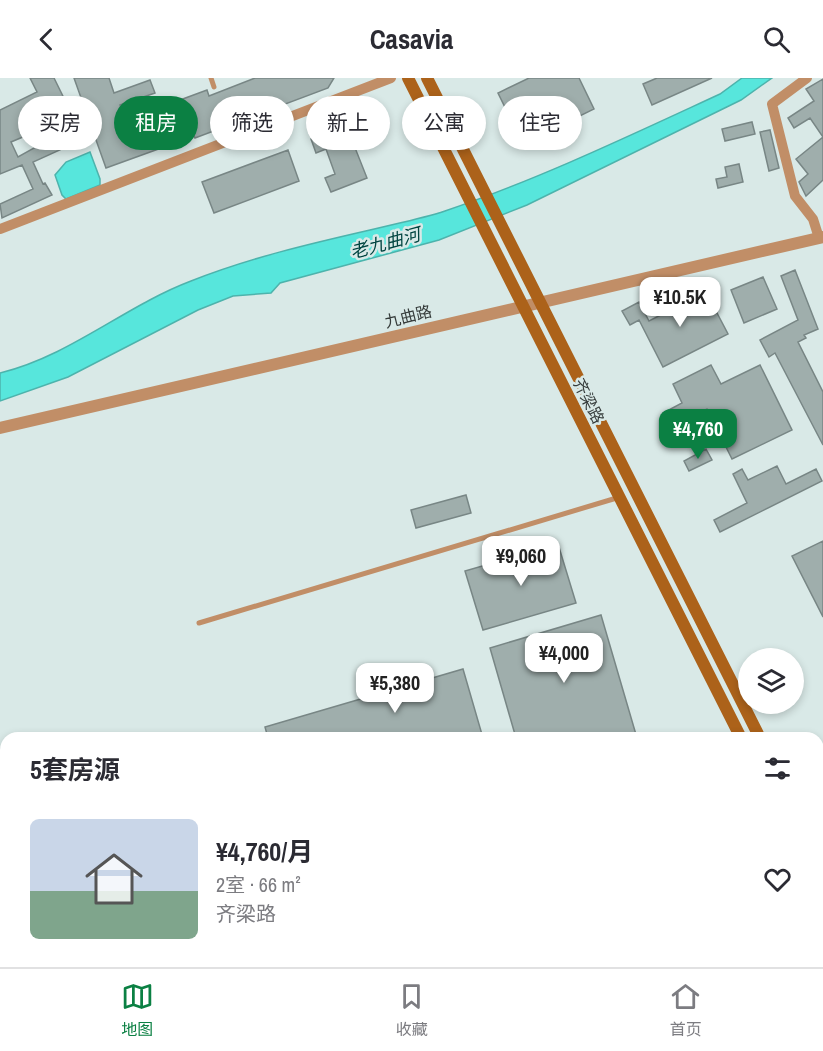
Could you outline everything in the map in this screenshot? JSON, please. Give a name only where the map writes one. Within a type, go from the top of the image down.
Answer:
[{"type":"main road","name":"齐梁路","points":[[408,78],[738,732]]},
{"type":"main road","name":"齐梁路","points":[[427,78],[757,732]]},
{"type":"street","points":[[0,229],[392,78]]},
{"type":"street","points":[[807,78],[772,104],[795,196],[813,219],[821,237]]},
{"type":"street","name":"九曲路","points":[[0,428],[821,237]]},
{"type":"lane","points":[[211,78],[214,87]]},
{"type":"lane","points":[[199,623],[620,497]]},
{"type":"water","name":"老九曲河","points":[[742,78],[772,78],[741,100],[527,205],[439,240],[280,283],[271,293],[233,296],[198,310],[68,377],[0,401],[0,373],[50,355],[167,291],[257,258],[427,216],[480,199],[652,126],[720,94]]},
{"type":"water","points":[[90,152],[100,185],[66,199],[62,195],[55,175],[66,162]]},
{"type":"building","points":[[30,78],[54,78],[63,96],[29,96],[37,92]]},
{"type":"building","points":[[74,78],[109,78],[114,93],[150,80],[155,93],[146,96],[114,96],[114,150],[156,150],[106,168],[100,150],[102,150],[102,96],[80,96]]},
{"type":"building","points":[[255,78],[334,78],[328,88],[294,101],[294,96],[210,96],[210,132],[198,137],[198,96],[191,96],[207,90],[209,96]]},
{"type":"building","points":[[529,78],[579,78],[594,109],[582,115],[582,96],[499,96],[498,93]]},
{"type":"building","points":[[657,78],[712,78],[652,105],[643,84]]},
{"type":"building","points":[[823,79],[823,137],[810,118],[794,128],[788,118],[814,101],[806,89]]},
{"type":"building","points":[[18,101],[18,139],[11,142],[18,157],[31,150],[60,150],[33,162],[43,184],[45,183],[52,195],[2,218],[0,204],[33,189],[22,165],[0,174],[0,110]]},
{"type":"building","points":[[752,122],[755,134],[725,141],[722,129]]},
{"type":"building","points":[[770,130],[779,168],[769,171],[760,132]]},
{"type":"building","points":[[823,137],[823,180],[806,196],[799,182],[808,174],[796,159]]},
{"type":"building","points":[[288,150],[299,181],[214,213],[202,182]]},
{"type":"building","points":[[326,150],[356,150],[367,178],[331,192],[325,178],[335,174]]},
{"type":"building","points":[[739,164],[743,182],[718,188],[716,179],[727,177],[725,167]]},
{"type":"building","points":[[795,270],[818,329],[804,335],[806,338],[798,342],[823,392],[823,445],[775,353],[769,357],[760,340],[798,320],[781,276]]},
{"type":"building","points":[[763,277],[777,309],[744,323],[731,290]]},
{"type":"building","points":[[706,292],[728,334],[663,367],[639,320],[630,325],[622,311],[639,302],[649,321]]},
{"type":"building","points":[[711,365],[721,384],[760,365],[792,430],[732,459],[707,409],[670,428],[663,413],[682,403],[673,384]]},
{"type":"building","points":[[706,449],[712,460],[689,471],[684,461]]},
{"type":"building","points":[[777,466],[786,484],[816,469],[822,481],[720,532],[714,520],[747,503],[733,474],[742,469],[748,480]]},
{"type":"building","points":[[466,495],[471,513],[416,528],[411,510]]},
{"type":"building","points":[[823,541],[823,617],[792,556]]},
{"type":"building","points":[[558,544],[576,603],[483,630],[465,571]]},
{"type":"building","points":[[601,615],[635,732],[514,732],[490,648]]},
{"type":"building","points":[[463,669],[481,732],[266,732],[265,727]]}]
